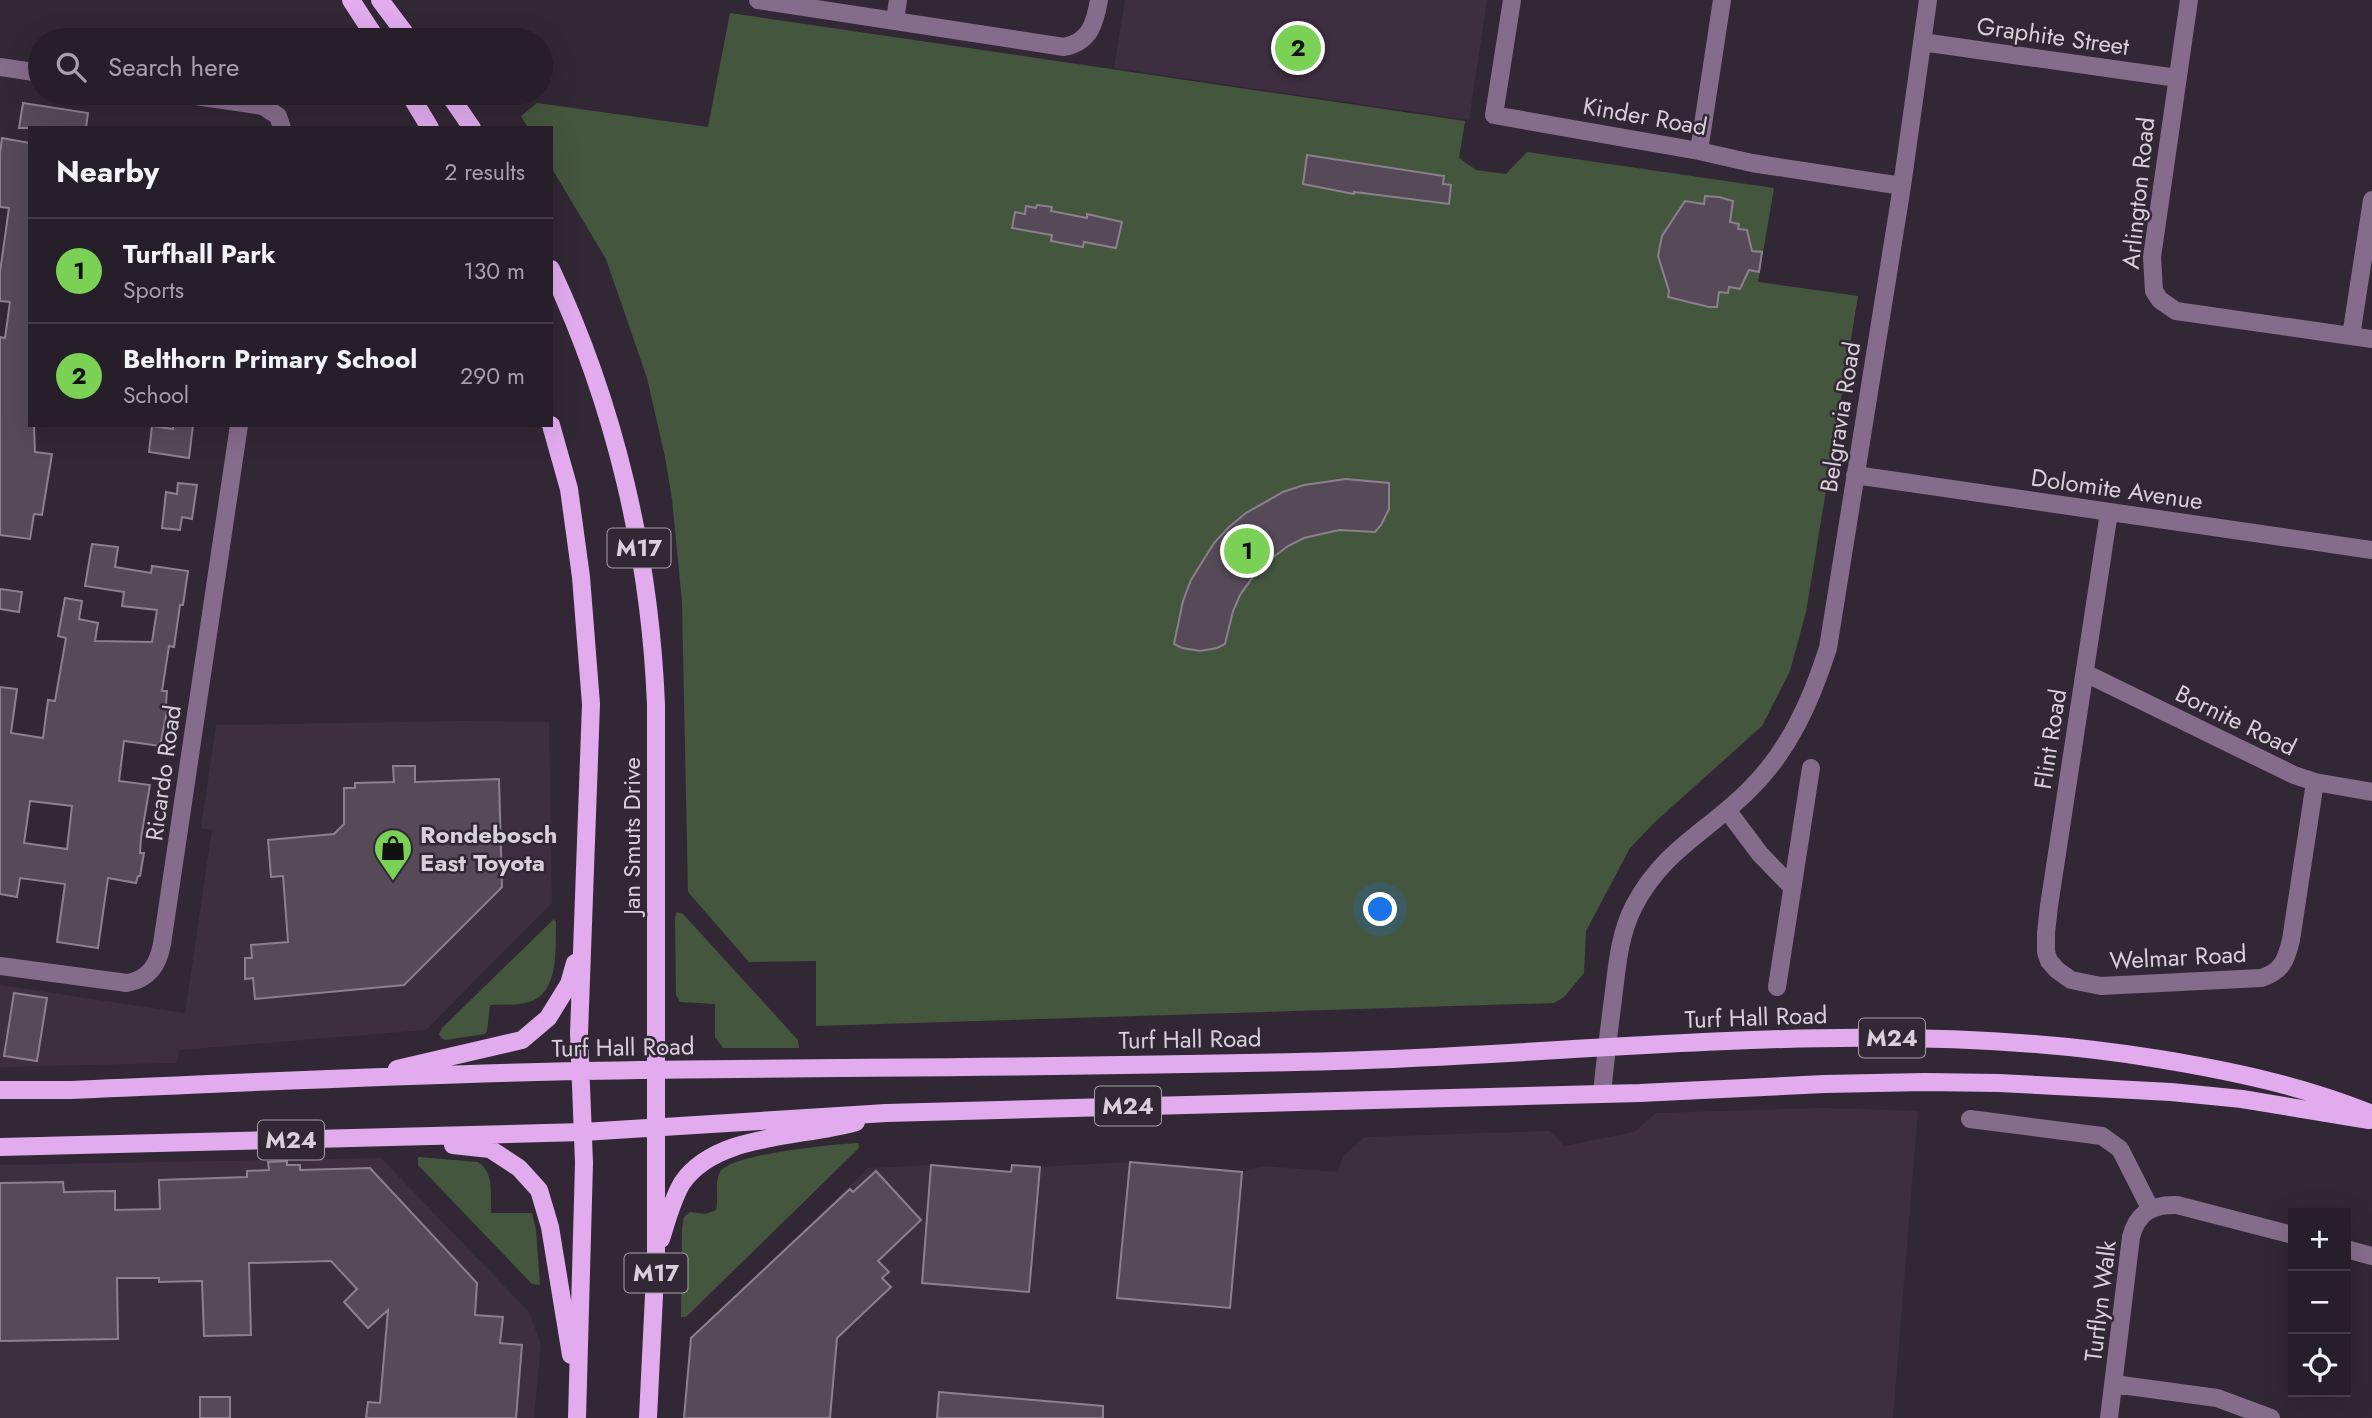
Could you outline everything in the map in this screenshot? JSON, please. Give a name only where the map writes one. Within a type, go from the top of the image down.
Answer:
[{"type":"main road","points":[[351,0],[369,28]]},
{"type":"main road","points":[[380,0],[401,28]]},
{"type":"main road","points":[[416,105],[429,126]]},
{"type":"main road","points":[[456,105],[471,126]]},
{"type":"main road","name":"Jan Smuts Drive","points":[[553,274],[587,357],[612,435],[635,528],[650,622],[656,705],[656,1254],[648,1418]]},
{"type":"main road","name":"Jan Smuts Drive","points":[[552,427],[569,489],[581,577],[591,704],[581,942],[580,1071],[583,1132],[578,1409]]},
{"type":"main road","points":[[353,1079],[522,1040],[548,1018],[569,984],[581,942]]},
{"type":"main road","name":"Turf Hall Road","points":[[0,1090],[580,1071],[1338,1061],[1837,1038],[1931,1037],[2007,1040],[2220,1069],[2312,1091],[2372,1114]]},
{"type":"main road","name":"M24","points":[[0,1147],[583,1132],[886,1113],[1602,1094],[1824,1084],[1999,1083],[2171,1092],[2242,1099],[2372,1121]]},
{"type":"main road","points":[[656,1254],[679,1189],[690,1174],[715,1153],[736,1145],[834,1128],[886,1113]]},
{"type":"main road","points":[[384,1138],[489,1149],[519,1168],[539,1190],[550,1227],[578,1409]]},
{"type":"street","points":[[758,0],[1064,47],[1080,41],[1089,33],[1095,22],[1099,0]]},
{"type":"street","points":[[895,20],[898,0]]},
{"type":"street","name":"Kinder Road","points":[[1512,0],[1494,116],[1699,150],[1752,163],[1902,186]]},
{"type":"street","points":[[1699,150],[1722,0]]},
{"type":"street","name":"Belgravia Road","points":[[1602,1094],[1618,957],[1623,930],[1633,907],[1666,859],[1690,837],[1727,810],[1778,756],[1807,709],[1815,690],[1833,621],[1902,186],[1928,0]]},
{"type":"street","name":"Arlington Road","points":[[2189,0],[2152,257],[2154,291],[2160,300],[2176,311],[2372,339]]},
{"type":"street","name":"Graphite Street","points":[[1922,42],[2177,78]]},
{"type":"street","points":[[0,67],[28,71]]},
{"type":"street","points":[[256,105],[263,106],[280,122]]},
{"type":"street","points":[[2351,336],[2372,200]]},
{"type":"street","name":"Ricardo Road","points":[[0,966],[127,983],[152,971],[158,959],[239,427]]},
{"type":"street","name":"Dolomite Avenue","points":[[1855,475],[2372,550]]},
{"type":"street","name":"Flint Road","points":[[2057,970],[2049,961],[2046,951],[2046,933],[2109,512]]},
{"type":"street","name":"Bornite Road","points":[[2085,673],[2269,763],[2315,782],[2372,792]]},
{"type":"street","points":[[1777,987],[1811,768]]},
{"type":"street","name":"Welmar Road","points":[[2057,970],[2071,979],[2101,986],[2261,978],[2278,971],[2285,960],[2291,940],[2315,782]]},
{"type":"street","points":[[1727,810],[1760,854],[1792,887]]},
{"type":"street","points":[[1970,1119],[2102,1136],[2120,1149],[2150,1208],[2163,1204],[2177,1205],[2288,1234]]},
{"type":"street","name":"Turflyn Walk","points":[[2109,1418],[2132,1237],[2137,1222],[2150,1208]]},
{"type":"street","points":[[2351,1250],[2372,1256]]},
{"type":"street","points":[[2114,1384],[2217,1398],[2271,1418]]},
{"type":"shaded area","points":[[1125,0],[1487,0],[1469,120],[1114,68]]},
{"type":"shaded area","points":[[549,722],[552,903],[426,1030],[179,1050],[177,1063],[0,1067],[0,985],[185,1013],[212,830],[201,828],[216,725]]},
{"type":"shaded area","points":[[1824,1108],[1918,1111],[1893,1418],[684,1418],[691,1338],[868,1168],[932,1165],[1010,1172],[1012,1165],[1040,1167],[1130,1162],[1242,1172],[1264,1166],[1337,1172],[1344,1155],[1365,1137],[1550,1131],[1564,1146],[1634,1132],[1656,1113]]},
{"type":"shaded area","points":[[381,1158],[529,1312],[541,1344],[534,1418],[0,1418],[0,1165]]},
{"type":"green space","points":[[730,13],[1465,121],[1459,158],[1476,170],[1506,174],[1527,152],[1774,188],[1758,282],[1858,296],[1806,612],[1790,671],[1762,726],[1655,822],[1630,848],[1586,931],[1584,973],[1564,997],[1554,1003],[816,1026],[816,961],[749,962],[688,892],[682,602],[672,499],[647,378],[606,259],[553,170],[553,126],[527,126],[521,116],[535,105],[551,105],[708,127]]},
{"type":"green space","points":[[677,912],[683,914],[798,1040],[799,1048],[723,1048],[715,1037],[715,1004],[680,1002],[676,995]]},
{"type":"green space","points":[[554,919],[554,968],[551,980],[539,997],[524,1003],[490,1005],[485,1034],[445,1040],[441,1038],[439,1034],[442,1028]]},
{"type":"green space","points":[[858,1143],[859,1148],[686,1317],[681,1317],[684,1217],[690,1212],[706,1214],[716,1210],[720,1172],[728,1166],[762,1155]]},
{"type":"green space","points":[[418,1157],[478,1162],[489,1178],[491,1213],[532,1213],[540,1285],[532,1284],[418,1165]]},
{"type":"building","points":[[23,103],[88,113],[86,126],[19,128]]},
{"type":"building","points":[[2,138],[28,143],[28,427],[34,427],[35,452],[52,454],[42,515],[34,514],[30,539],[0,535],[0,337],[5,338],[10,302],[0,301],[0,272],[9,208],[0,207]]},
{"type":"building","points":[[1307,155],[1444,176],[1443,184],[1451,185],[1449,204],[1354,194],[1303,184]]},
{"type":"building","points":[[1705,196],[1733,201],[1730,222],[1739,224],[1738,229],[1747,230],[1752,251],[1762,252],[1759,272],[1749,270],[1740,289],[1729,287],[1728,293],[1719,292],[1717,307],[1668,297],[1669,291],[1658,256],[1662,236],[1685,201],[1704,204]]},
{"type":"building","points":[[1037,205],[1052,207],[1051,211],[1087,218],[1087,214],[1122,222],[1116,248],[1084,242],[1083,247],[1051,241],[1052,235],[1012,228],[1015,212],[1025,214],[1026,206],[1036,208]]},
{"type":"building","points":[[152,427],[193,427],[189,458],[149,452]]},
{"type":"building","points":[[1346,479],[1389,483],[1389,509],[1375,532],[1339,530],[1304,538],[1288,546],[1260,567],[1240,595],[1225,644],[1200,651],[1174,644],[1183,601],[1191,580],[1214,543],[1229,527],[1246,513],[1283,492],[1304,485]]},
{"type":"building","points":[[178,483],[197,485],[192,519],[182,517],[180,530],[162,528],[166,492],[177,494]]},
{"type":"building","points":[[92,544],[118,547],[115,567],[151,573],[152,566],[188,571],[174,647],[169,646],[162,691],[167,691],[168,706],[160,746],[124,741],[119,781],[150,785],[141,838],[140,853],[144,853],[140,876],[136,883],[108,878],[98,948],[57,942],[65,884],[20,878],[17,897],[0,894],[0,687],[17,689],[11,733],[43,738],[48,700],[55,701],[66,638],[58,636],[65,598],[82,601],[79,619],[98,623],[95,641],[152,642],[157,610],[122,606],[124,592],[85,586]],"holes":[[[30,801],[72,806],[67,849],[24,843]]]},
{"type":"building","points":[[0,589],[22,592],[19,612],[0,609]]},
{"type":"building","name":"Rondebosch East Toyota","points":[[393,766],[415,766],[415,782],[499,779],[502,887],[404,985],[255,999],[253,978],[245,979],[245,958],[252,958],[251,945],[288,942],[283,876],[271,877],[268,840],[334,834],[344,824],[344,788],[355,788],[355,783],[394,782]]},
{"type":"building","points":[[14,993],[47,998],[37,1061],[4,1056]]},
{"type":"building","points":[[287,1161],[287,1165],[300,1165],[300,1170],[370,1168],[477,1283],[475,1315],[503,1317],[500,1343],[522,1345],[516,1418],[366,1418],[368,1402],[380,1403],[388,1310],[368,1328],[344,1302],[357,1289],[331,1261],[249,1263],[251,1335],[204,1336],[202,1281],[159,1282],[159,1278],[117,1278],[118,1339],[0,1341],[0,1183],[63,1182],[64,1192],[115,1191],[115,1210],[160,1209],[159,1180],[247,1177],[247,1171],[269,1170],[268,1162]]},
{"type":"building","points":[[1130,1162],[1242,1172],[1230,1308],[1117,1298]]},
{"type":"building","points":[[931,1165],[1011,1172],[1012,1165],[1040,1167],[1029,1292],[922,1283]]},
{"type":"building","points":[[876,1171],[921,1220],[878,1261],[889,1272],[882,1278],[891,1287],[837,1338],[830,1418],[684,1418],[691,1338],[850,1189],[853,1192]]},
{"type":"building","points":[[939,1392],[1103,1406],[1103,1418],[937,1418]]},
{"type":"building","points":[[200,1397],[230,1397],[230,1418],[200,1418]]},
{"type":"place","name":"Belthorn Primary School","points":[[1298,48]]},
{"type":"place","name":"Turfhall Park","points":[[1247,551]]},
{"type":"place","name":"Rondebosch East Toyota","points":[[393,882]]}]
